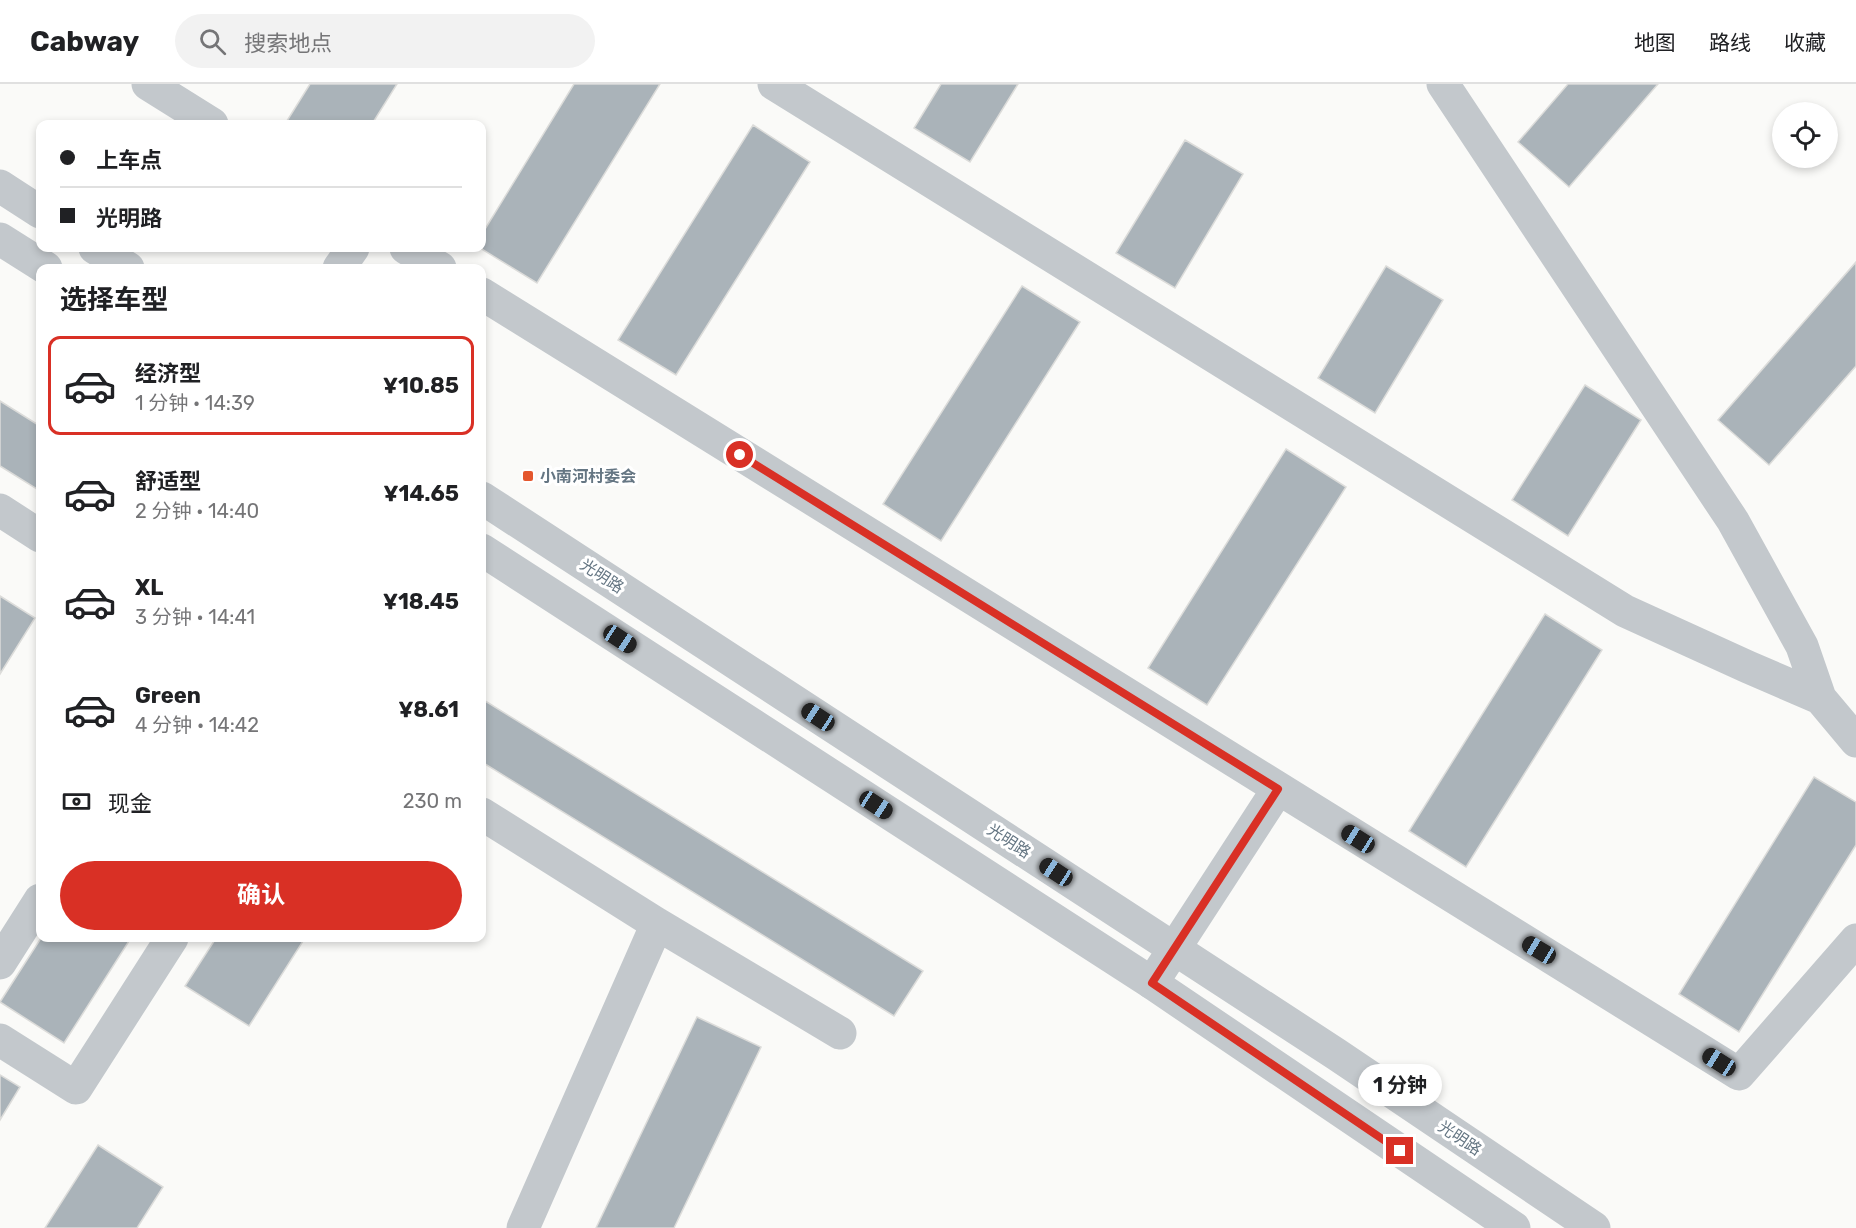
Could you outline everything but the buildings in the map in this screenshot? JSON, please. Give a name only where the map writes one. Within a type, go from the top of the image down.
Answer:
[{"type":"street","points":[[148,84],[206,120]]},
{"type":"street","points":[[774,84],[1625,611],[1820,698]]},
{"type":"street","points":[[1443,84],[1733,521],[1802,646],[1820,698],[1856,741]]},
{"type":"street","points":[[0,186],[36,209]]},
{"type":"street","points":[[0,239],[40,264]]},
{"type":"street","points":[[102,252],[121,264]]},
{"type":"street","points":[[486,296],[1739,1074],[1856,940]]},
{"type":"street","name":"光明路","points":[[486,501],[1336,1054],[1594,1228]]},
{"type":"street","points":[[0,510],[36,533]]},
{"type":"street","points":[[486,553],[1152,983],[1514,1228]]},
{"type":"street","points":[[1152,983],[1278,789]]},
{"type":"street","points":[[486,817],[657,924],[840,1033]]},
{"type":"street","points":[[0,963],[36,906]]},
{"type":"street","points":[[523,1228],[657,924]]},
{"type":"street","points":[[0,1040],[76,1088],[169,942]]},
{"type":"place","name":"小南河村委会","points":[[528,476]]},
{"type":"route","points":[[740,455],[1278,789],[1152,983],[1400,1151]]}]
